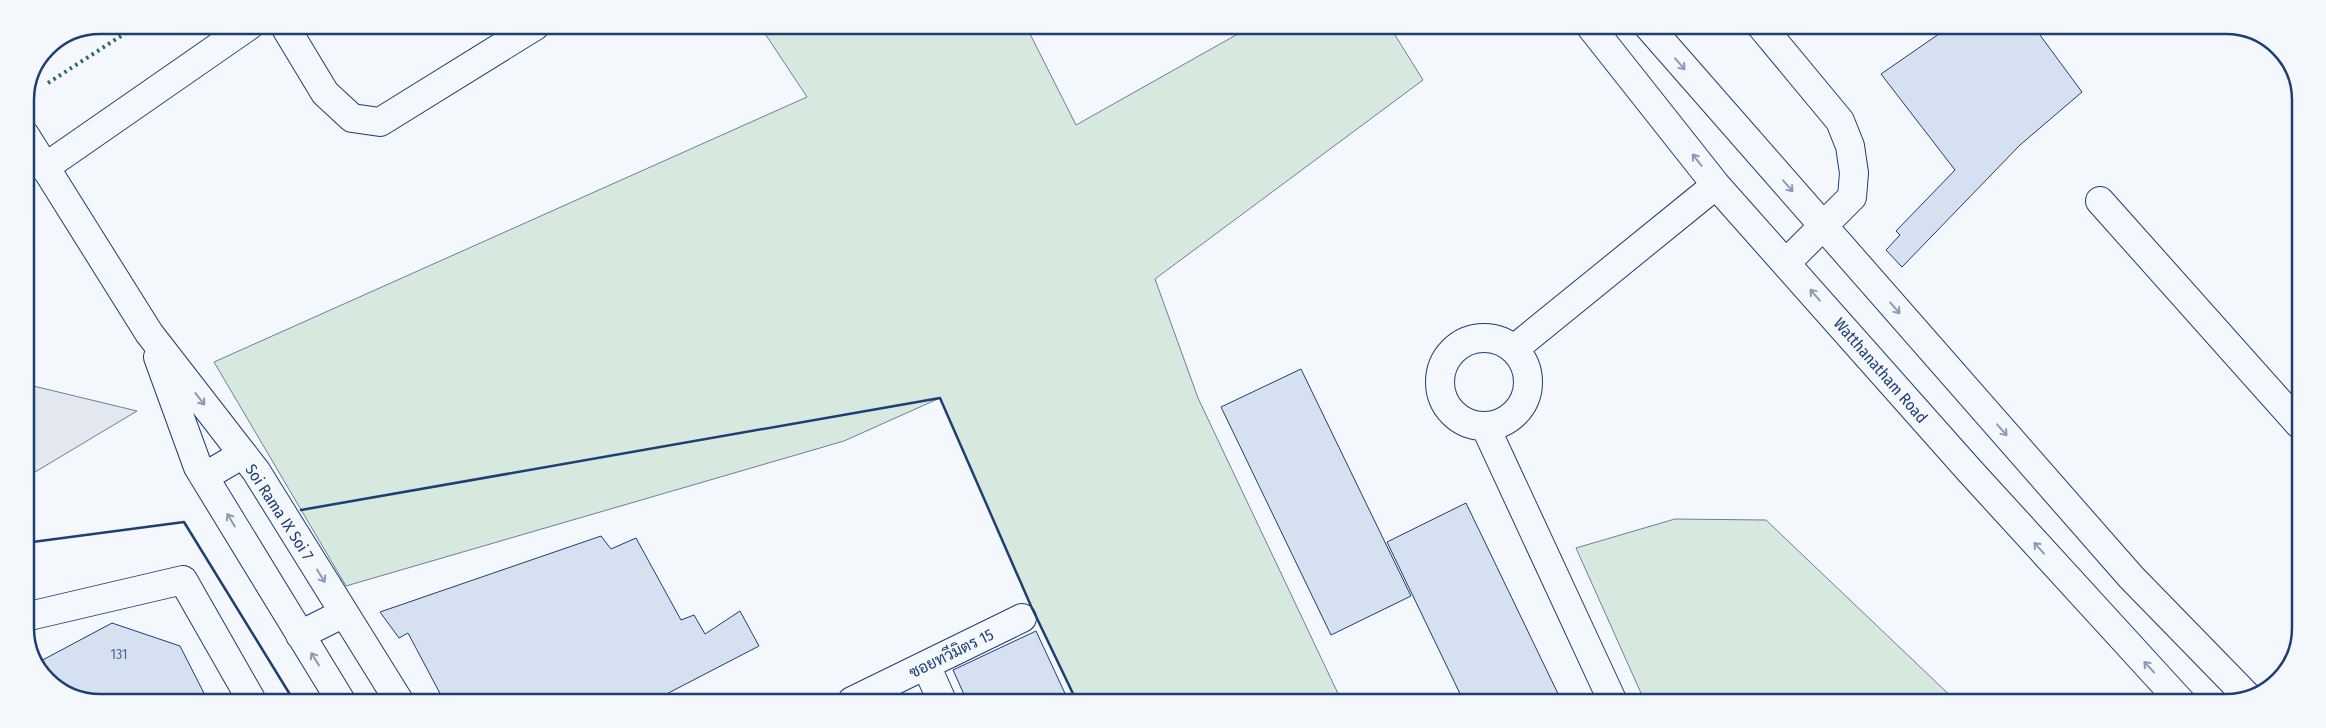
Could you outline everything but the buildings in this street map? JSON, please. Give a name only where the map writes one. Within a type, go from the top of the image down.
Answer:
[{"type":"street","points":[[44,168],[237,34]]},
{"type":"street","points":[[289,34],[325,94],[352,118],[380,122],[522,34]]},
{"type":"street","name":"Watthanatham Road","points":[[1596,34],[1716,185],[1969,470],[2174,694]]},
{"type":"street","points":[[1654,34],[2131,577],[2243,692]]},
{"type":"street","points":[[1768,34],[1840,121],[1850,146],[1854,173],[1852,197],[1786,263]]},
{"type":"street","name":"Soi Rama IX Soi 7","points":[[34,151],[149,332],[256,471],[395,694]]},
{"type":"street","points":[[1514,349],[1716,185]]},
{"type":"street","points":[[2100,201],[2292,416]]},
{"type":"street","name":"Soi Rama IX Soi 7","points":[[149,332],[198,467],[337,694]]},
{"type":"street","points":[[1488,337],[1502,341],[1514,349],[1523,361],[1528,375],[1528,390],[1522,404],[1512,416],[1500,423],[1485,426],[1470,424],[1458,418],[1447,407],[1441,394],[1439,380],[1442,366],[1460,344],[1474,338],[1488,337]]},
{"type":"street","points":[[1485,426],[1609,694]]},
{"type":"street","points":[[204,477],[243,454]]},
{"type":"street","points":[[34,615],[183,580],[248,694]]},
{"type":"street","points":[[300,635],[344,613]]},
{"type":"street","name":"ซอยทวีมิตร 15","points":[[867,694],[1022,618]]},
{"type":"street","points":[[926,666],[939,694]]},
{"type":"shaded area","points":[[765,34],[1030,34],[1076,125],[1238,34],[1394,34],[1423,80],[1155,279],[1198,398],[1338,694],[1073,694],[1031,606],[940,398],[844,441],[346,586],[214,362],[807,97]]},
{"type":"shaded area","points":[[34,386],[137,411],[34,473]]},
{"type":"shaded area","points":[[1675,519],[1766,520],[1949,694],[1641,694],[1576,548]]},
{"type":"hedge","points":[[48,83],[124,34]]},
{"type":"wall","points":[[301,510],[940,398],[1031,606],[1073,694]]},
{"type":"wall","points":[[34,542],[184,522],[290,694]]}]
